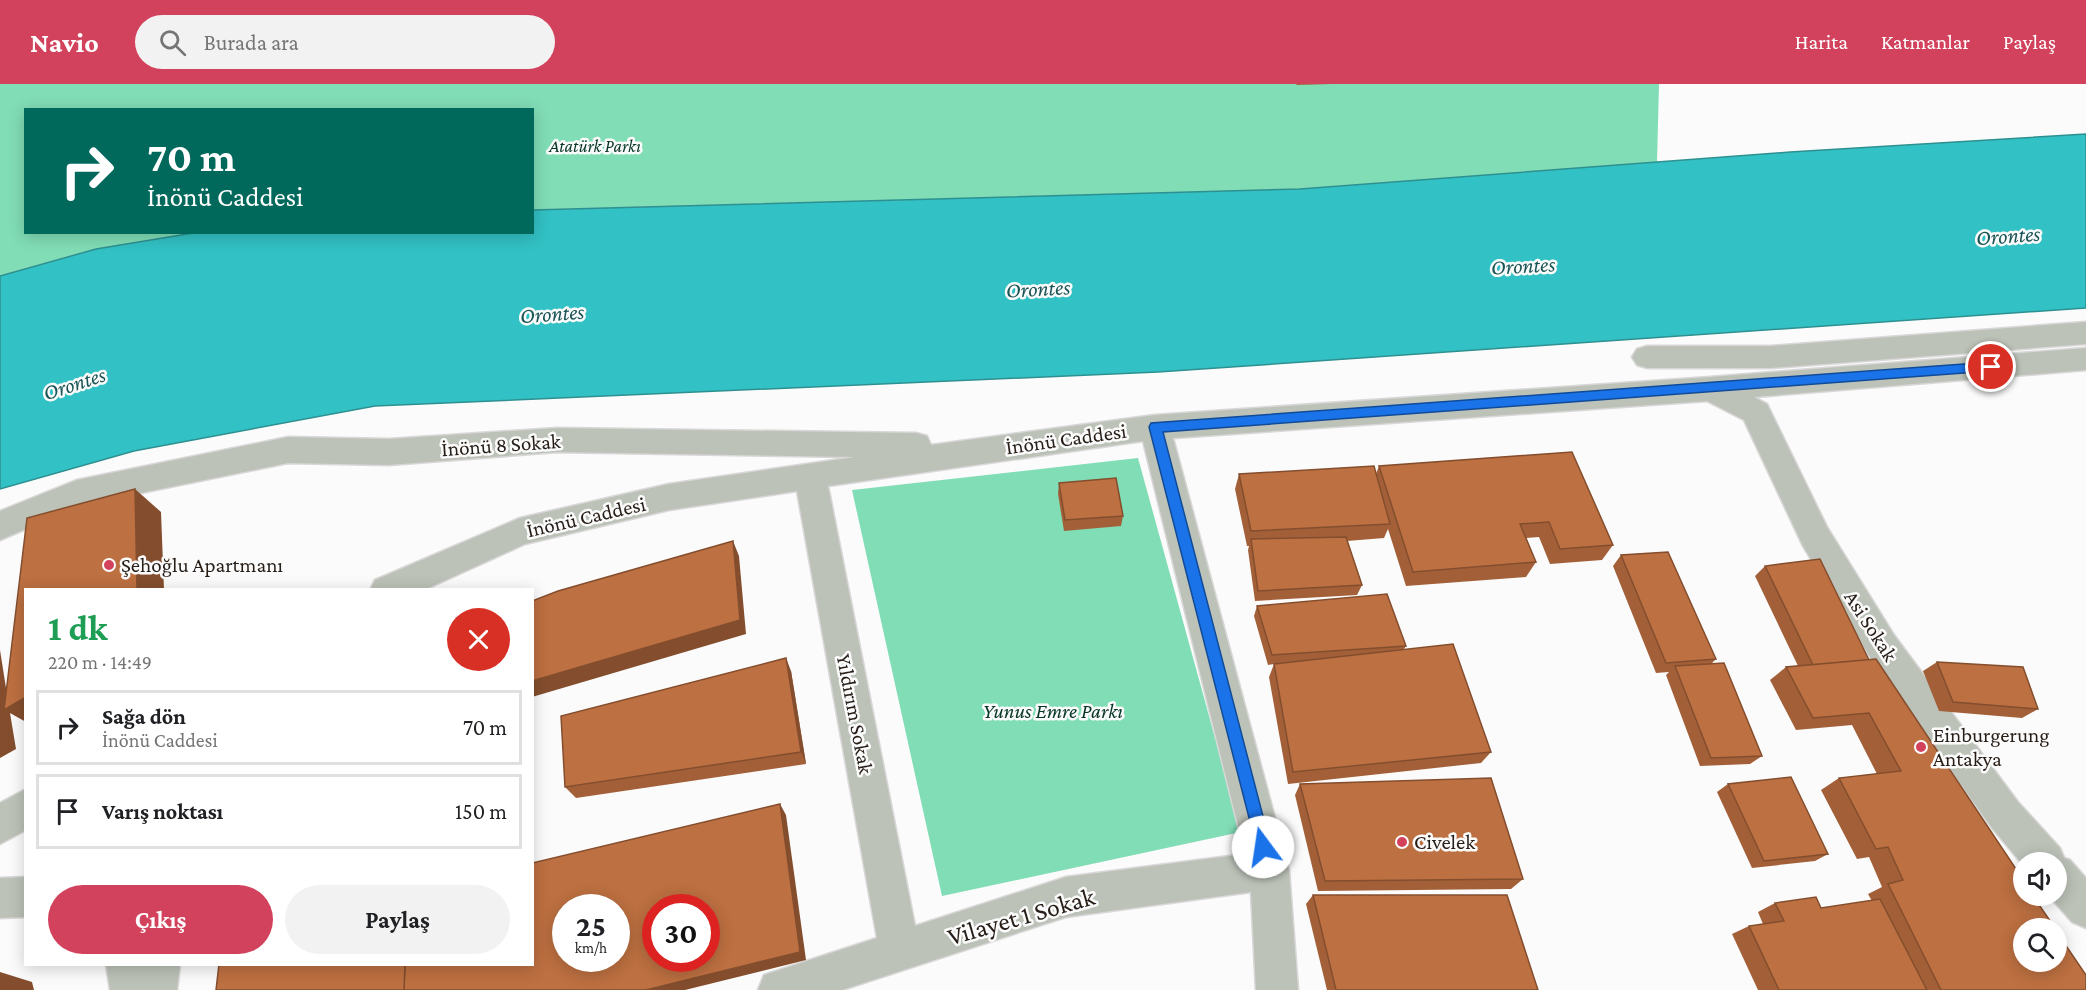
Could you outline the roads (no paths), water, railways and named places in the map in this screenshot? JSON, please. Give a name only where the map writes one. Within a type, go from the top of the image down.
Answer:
[{"type":"street","points":[[1647,357],[1771,357],[2086,333]]},
{"type":"street","name":"İnönü Caddesi","points":[[392,588],[520,532],[669,497],[1013,446],[1155,427],[2086,359]]},
{"type":"street","name":"Asi Sokak","points":[[1710,388],[1756,412],[1815,536],[1882,646],[2005,815],[2037,852]]},
{"type":"street","points":[[1155,427],[1269,870],[1277,990]]},
{"type":"street","name":"İnönü 8 Sokak","points":[[0,526],[77,493],[288,450],[389,452],[556,440],[1013,446]]},
{"type":"street","name":"Yıldırım Sokak","points":[[810,476],[900,951]]},
{"type":"street","points":[[0,825],[24,808]]},
{"type":"street","name":"Vilayet 1 Sokak","points":[[779,990],[1066,897],[1269,870]]},
{"type":"street","points":[[2067,886],[2086,908]]},
{"type":"street","points":[[0,898],[24,897]]},
{"type":"street","points":[[126,966],[132,990]]},
{"type":"street","points":[[156,990],[160,966]]},
{"type":"water","name":"Orontes","points":[[2086,134],[2086,308],[1158,372],[375,406],[134,451],[0,489],[0,276],[96,249],[187,234],[534,234],[534,210],[1300,189],[1790,152]]},
{"type":"place","name":"Şehoğlu Apartmanı","points":[[109,565]]},
{"type":"place","name":"Einburgerung Antakya","points":[[1921,747]]},
{"type":"place","name":"Civelek","points":[[1402,842]]},
{"type":"park label","name":"Atatürk Parkı","points":[[595,146]]},
{"type":"park label","name":"Yunus Emre Parkı","points":[[1053,711]]}]
